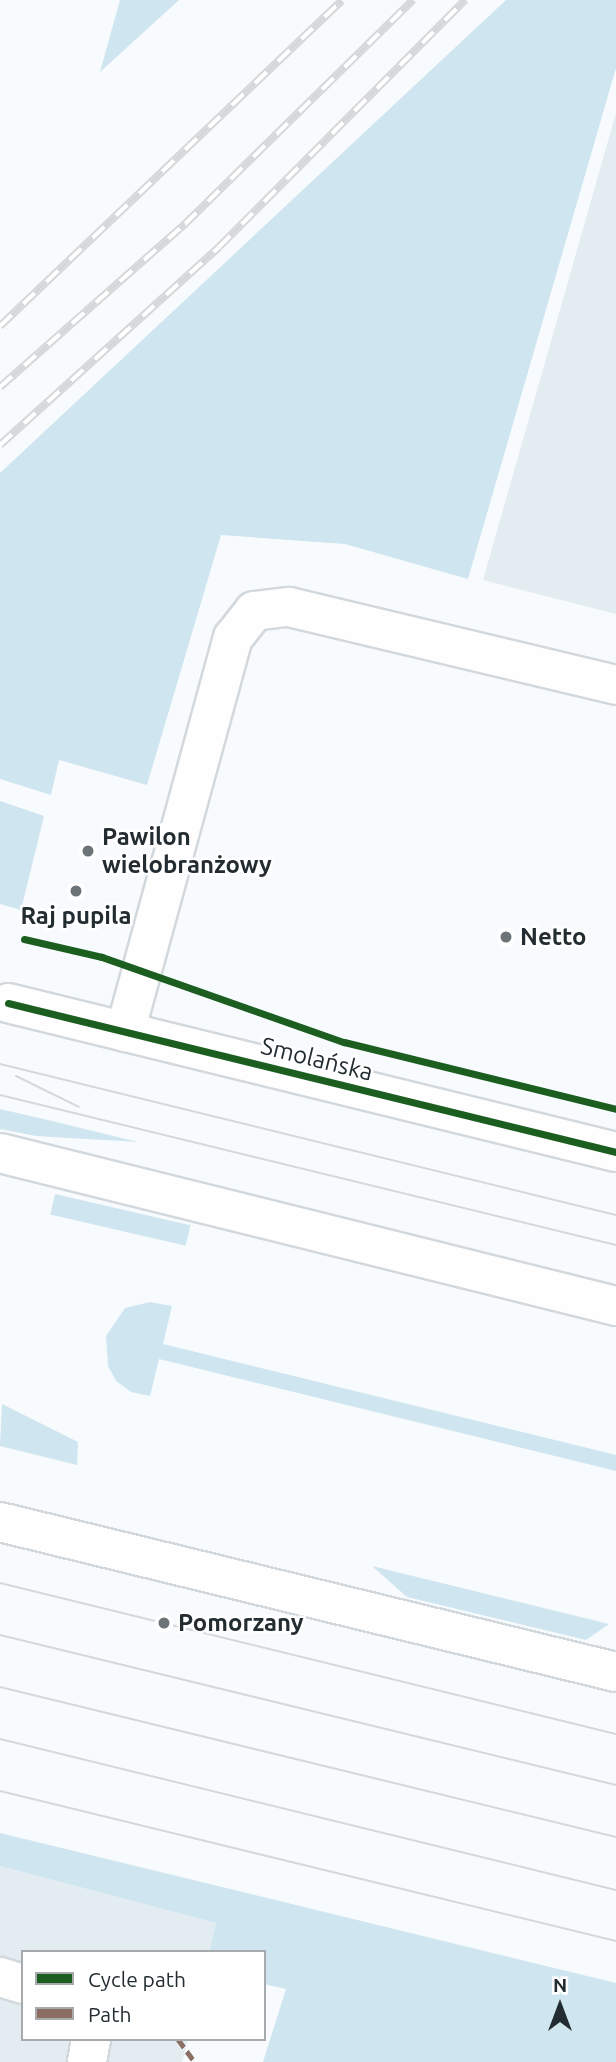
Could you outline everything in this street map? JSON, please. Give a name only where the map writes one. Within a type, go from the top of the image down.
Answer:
[{"type":"street","points":[[125,1032],[233,638],[254,611],[289,607],[616,685]]},
{"type":"street","name":"Smolańska","points":[[8,1003],[616,1152]]},
{"type":"street","points":[[0,1153],[616,1306]]},
{"type":"street","points":[[0,1522],[616,1672]]},
{"type":"street","points":[[0,1977],[21,1983]]},
{"type":"street","points":[[87,2062],[91,2041]]},
{"type":"shaded area","points":[[120,0],[179,0],[100,72]]},
{"type":"shaded area","points":[[506,0],[616,0],[616,68],[468,579],[345,544],[221,535],[147,785],[59,760],[51,795],[0,779],[0,473]]},
{"type":"shaded area","points":[[616,113],[616,614],[483,580]]},
{"type":"shaded area","points":[[0,801],[44,816],[21,910],[0,904]]},
{"type":"shaded area","points":[[0,1109],[138,1142],[36,1136],[0,1129]]},
{"type":"shaded area","points":[[55,1194],[190,1225],[186,1246],[50,1214]]},
{"type":"shaded area","points":[[150,1302],[172,1306],[163,1344],[616,1455],[616,1471],[159,1359],[150,1396],[131,1392],[116,1381],[108,1366],[106,1336],[125,1308]]},
{"type":"shaded area","points":[[2,1404],[78,1442],[77,1465],[0,1446]]},
{"type":"shaded area","points":[[372,1566],[609,1624],[586,1640],[407,1597]]},
{"type":"shaded area","points":[[0,1833],[616,1983],[616,2062],[263,2062],[286,1989],[266,1984],[266,1950],[209,1950],[216,1923],[0,1866]]},
{"type":"shaded area","points":[[0,1866],[216,1923],[209,1950],[21,1950],[21,2041],[187,2041],[182,2062],[0,2062]]},
{"type":"tram line","points":[[0,1064],[616,1215]]},
{"type":"tram line","points":[[16,1076],[79,1107]]},
{"type":"tram line","points":[[0,1095],[616,1245]]},
{"type":"tram line","points":[[0,1583],[616,1734]]},
{"type":"tram line","points":[[0,1635],[616,1785]]},
{"type":"tram line","points":[[0,1687],[616,1837]]},
{"type":"tram line","points":[[0,1739],[616,1890]]},
{"type":"tram line","points":[[0,1791],[616,1941]]},
{"type":"railway","points":[[0,326],[342,0]]},
{"type":"railway","points":[[0,387],[185,224],[413,0]]},
{"type":"railway","points":[[0,445],[219,247],[465,0]]},
{"type":"marked path","points":[[179,2041],[195,2062]]},
{"type":"cycle path","points":[[24,939],[102,957],[344,1042],[616,1109]]},
{"type":"cycle path","points":[[8,1003],[616,1152]]},
{"type":"place","name":"Pawilon wielobranżowy","points":[[88,851]]},
{"type":"place","name":"Raj pupila","points":[[76,891]]},
{"type":"place","name":"Netto","points":[[506,937]]},
{"type":"place","name":"Pomorzany","points":[[164,1623]]}]
